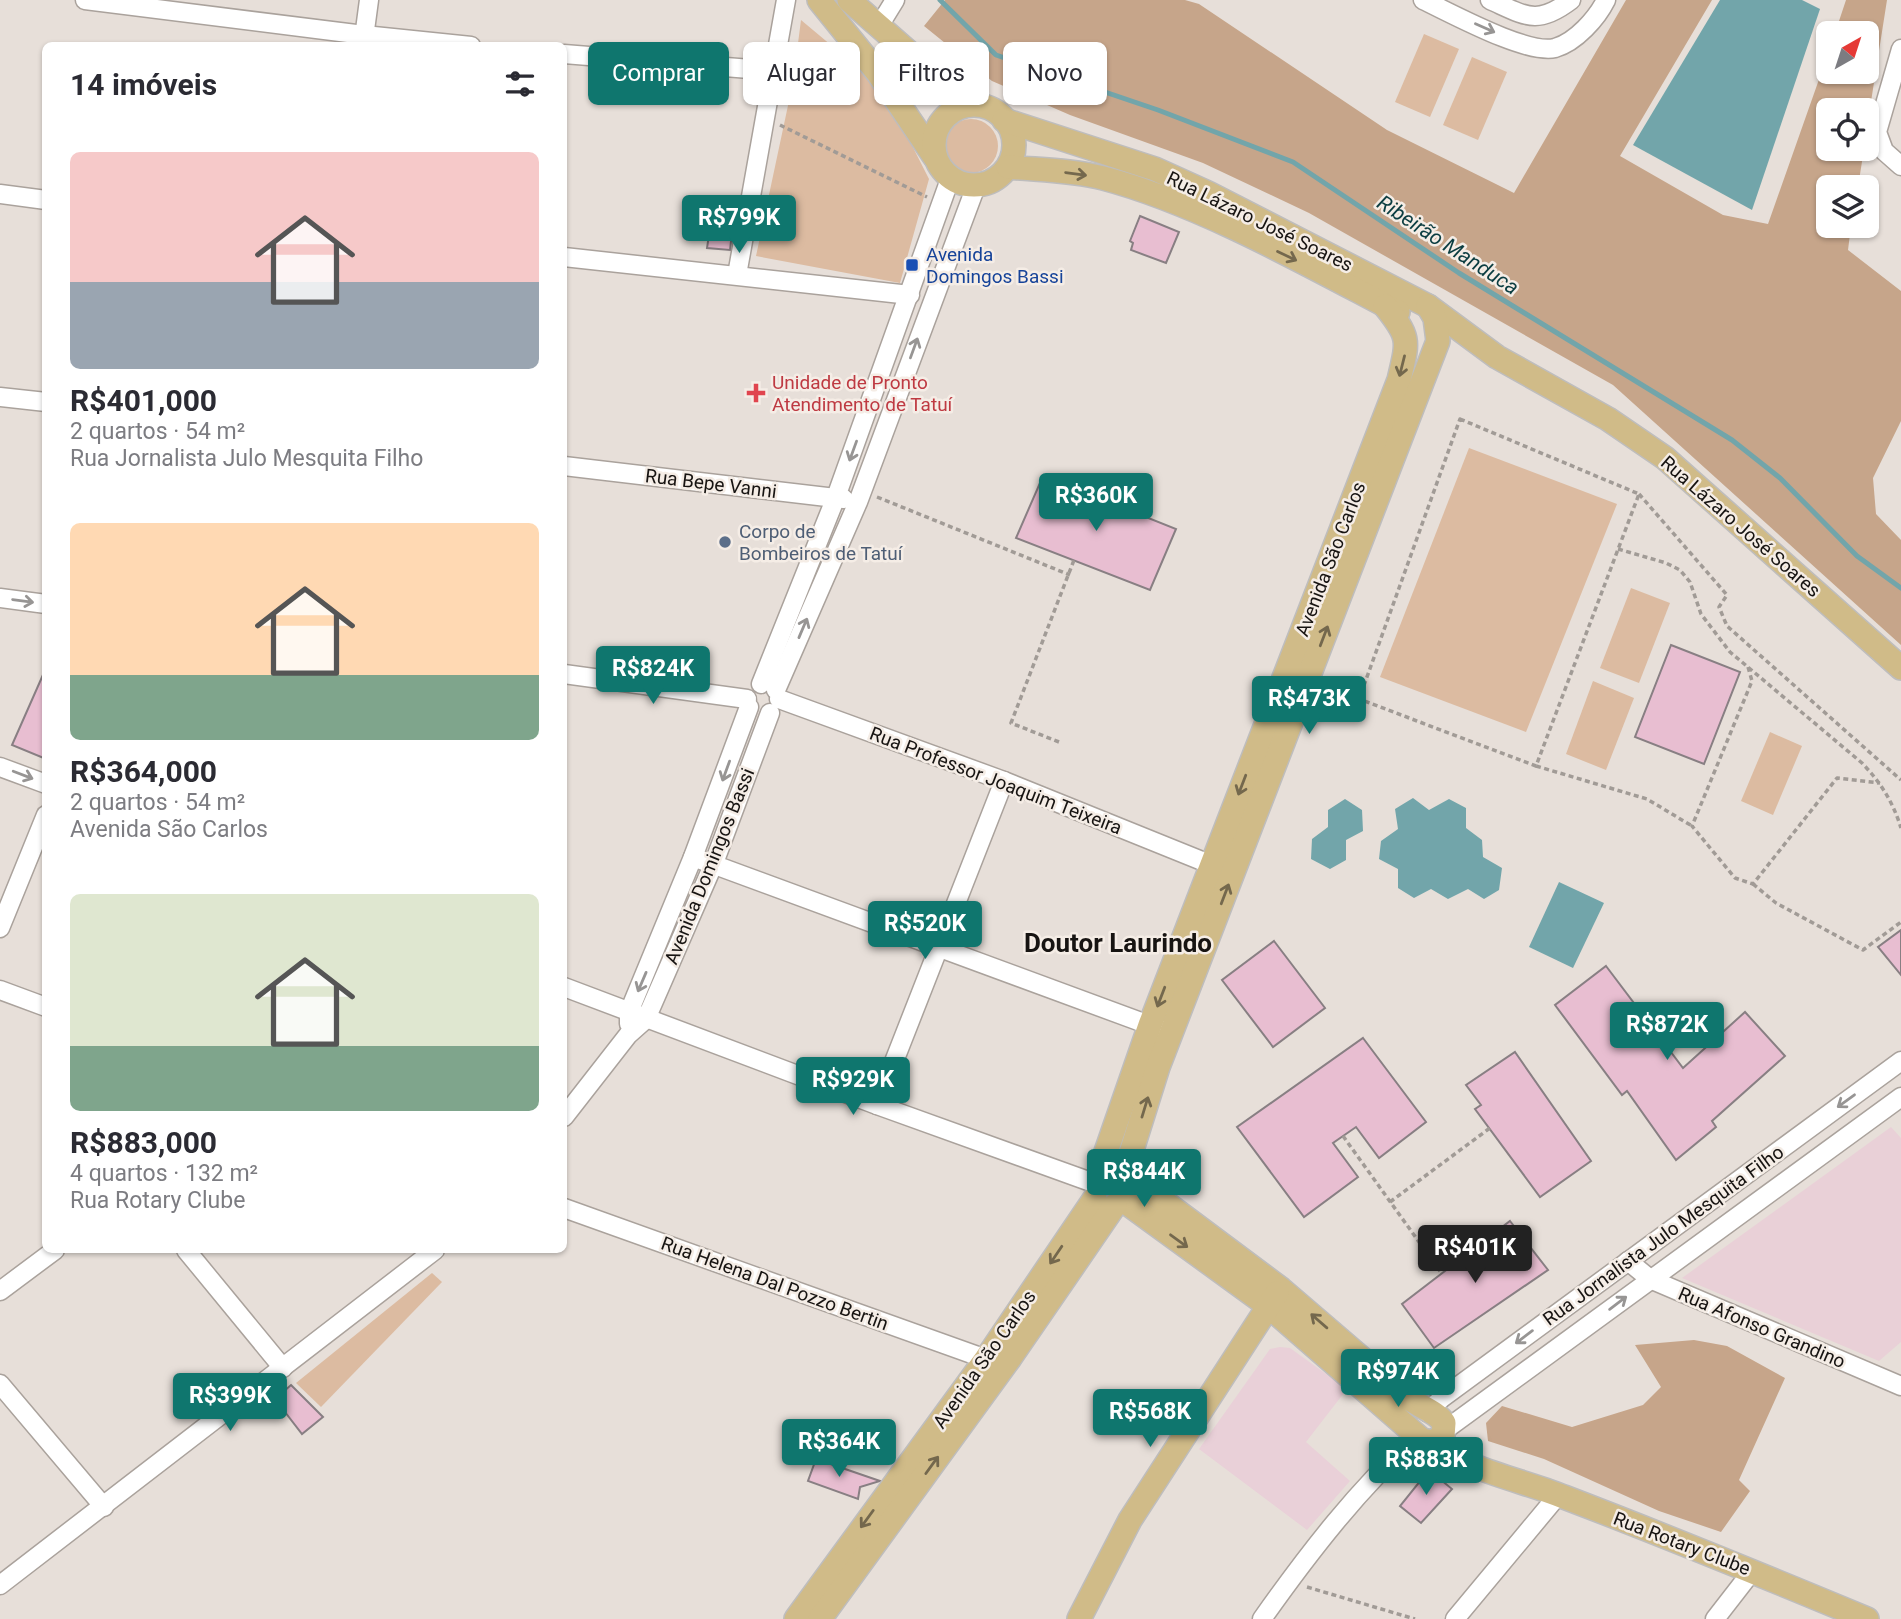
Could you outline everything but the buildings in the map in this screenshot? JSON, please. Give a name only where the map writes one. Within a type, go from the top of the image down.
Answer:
[{"type":"main road","points":[[819,0],[874,68]]},
{"type":"main road","points":[[849,0],[897,42]]},
{"type":"main road","points":[[879,26],[879,42]]},
{"type":"main road","points":[[900,105],[941,169],[950,179],[976,186],[988,183],[1008,167],[1014,143],[1004,120],[995,111],[983,106],[969,105],[944,117],[933,142],[934,156]]},
{"type":"main road","name":"Rua Lázaro José Soares","points":[[1004,120],[1155,169],[1208,193],[1428,306],[1497,357],[1608,419],[1665,458],[1901,668]]},
{"type":"main road","name":"Rua Lázaro José Soares","points":[[1008,167],[1102,178],[1153,194],[1212,219],[1411,319],[1423,334],[1438,341],[1497,357]]},
{"type":"main road","name":"Avenida São Carlos","points":[[820,1619],[992,1366],[1105,1191],[1212,865],[1399,380],[1407,346],[1404,329],[1385,306]]},
{"type":"main road","points":[[1428,306],[1435,318],[1438,341]]},
{"type":"main road","name":"Avenida São Carlos","points":[[1105,1191],[1129,1193],[1130,1183],[1126,1173],[1160,1030],[1438,341]]},
{"type":"main road","points":[[1126,1173],[1274,1297],[1427,1412],[1417,1420],[1427,1435]]},
{"type":"main road","points":[[1105,1191],[1274,1297]]},
{"type":"main road","points":[[1079,1619],[1130,1520],[1274,1297]]},
{"type":"main road","name":"Rua Rotary Clube","points":[[1274,1297],[1450,1456],[1495,1474],[1559,1494],[1753,1570],[1867,1619]]},
{"type":"main road","name":"Avenida São Carlos","points":[[796,1619],[992,1366]]},
{"type":"street","points":[[85,0],[364,40],[400,42]]},
{"type":"street","points":[[364,40],[369,0]]},
{"type":"street","points":[[779,42],[786,0]]},
{"type":"street","points":[[879,26],[895,0]]},
{"type":"street","points":[[1423,0],[1526,46],[1555,48],[1581,32],[1606,0]]},
{"type":"street","points":[[1490,0],[1525,16],[1551,15],[1571,0]]},
{"type":"street","points":[[1901,50],[1877,132],[1884,151],[1901,166]]},
{"type":"street","points":[[567,54],[743,68]]},
{"type":"street","points":[[737,275],[768,105]]},
{"type":"street","name":"Avenida Domingos Bassi","points":[[637,1016],[713,863],[836,497],[943,205],[950,179]]},
{"type":"street","name":"Avenida Domingos Bassi","points":[[771,696],[860,496],[976,186]]},
{"type":"street","points":[[0,194],[42,199]]},
{"type":"street","points":[[567,257],[910,295]]},
{"type":"street","points":[[0,397],[42,402]]},
{"type":"street","name":"Rua Bepe Vanni","points":[[567,466],[836,497],[860,496]]},
{"type":"street","points":[[0,597],[42,603]]},
{"type":"street","points":[[567,676],[748,703],[754,686],[771,696]]},
{"type":"street","name":"Rua Professor Joaquim Teixeira","points":[[748,703],[762,715],[771,696],[1004,781],[1212,865]]},
{"type":"street","name":"Avenida Domingos Bassi","points":[[637,1016],[748,703]]},
{"type":"street","points":[[0,767],[42,783]]},
{"type":"street","points":[[877,1105],[1004,781]]},
{"type":"street","points":[[0,928],[42,824]]},
{"type":"street","points":[[694,858],[938,945],[1160,1030]]},
{"type":"street","points":[[567,988],[1105,1191]]},
{"type":"street","points":[[0,990],[42,1006]]},
{"type":"street","points":[[567,1113],[628,1035],[637,1016]]},
{"type":"street","name":"Rua Jornalista Julo Mesquita Filho","points":[[1427,1412],[1442,1398],[1901,1061]]},
{"type":"street","name":"Rua Jornalista Julo Mesquita Filho","points":[[1262,1619],[1382,1467],[1650,1279],[1901,1097]]},
{"type":"street","points":[[1786,1145],[1803,1168]]},
{"type":"street","name":"Rua Helena Dal Pozzo Bertin","points":[[567,1209],[992,1366]]},
{"type":"street","points":[[1669,1231],[1687,1252]]},
{"type":"street","points":[[0,1291],[51,1253]]},
{"type":"street","points":[[188,1253],[283,1368]]},
{"type":"street","points":[[0,1586],[431,1253]]},
{"type":"street","name":"Rua Afonso Grandino","points":[[1628,1261],[1650,1279],[1901,1386]]},
{"type":"street","points":[[0,1384],[104,1507]]},
{"type":"street","points":[[1455,1619],[1559,1494]]},
{"type":"street","points":[[1715,1619],[1753,1570]]},
{"type":"path","points":[[765,118],[943,205]]},
{"type":"path","points":[[1901,780],[1727,626],[1718,607],[1727,595],[1639,494],[1460,419],[1359,699],[1536,766],[1647,799],[1692,826],[1735,878],[1752,884],[1776,902],[1863,950],[1901,922]]},
{"type":"path","points":[[1536,766],[1639,494]]},
{"type":"path","points":[[860,496],[1070,575]]},
{"type":"path","points":[[1618,549],[1666,563],[1680,570],[1690,582],[1701,614],[1731,652],[1863,763],[1880,783],[1895,808],[1901,828]]},
{"type":"path","points":[[1059,742],[1012,723],[1074,560]]},
{"type":"path","points":[[1692,826],[1752,681],[1748,667]]},
{"type":"path","points":[[1752,884],[1837,778],[1880,783]]},
{"type":"path","points":[[1390,1202],[1490,1128]]},
{"type":"path","points":[[1343,1136],[1442,1273]]},
{"type":"path","points":[[1289,1582],[1415,1619]]},
{"type":"shaded area","points":[[945,0],[1185,0],[1199,4],[1387,130],[1514,193],[1626,0],[1712,0],[1620,156],[1723,215],[1768,224],[1817,84],[1874,84],[1872,98],[1816,98],[1816,161],[1862,161],[1860,175],[1816,175],[1816,238],[1850,238],[1848,250],[1901,291],[1901,421],[1873,478],[1876,514],[1901,540],[1901,645],[1613,385],[1309,213],[1203,163],[1047,105],[1107,105],[1107,42],[1003,42],[1003,86],[989,79],[989,42],[944,42],[924,26]]},
{"type":"shaded area","points":[[1846,0],[1887,0],[1880,44],[1880,21],[1839,21]]},
{"type":"shaded area","points":[[801,20],[827,42],[798,42]]},
{"type":"shaded area","points":[[1424,34],[1459,49],[1430,117],[1395,102]]},
{"type":"shaded area","points":[[1472,57],[1507,72],[1478,140],[1443,125]]},
{"type":"shaded area","points":[[860,71],[874,86],[874,105],[892,105],[929,179],[900,283],[756,256],[788,105],[860,105]]},
{"type":"shaded area","points":[[971,119],[990,127],[998,146],[990,165],[971,173],[952,165],[944,146],[952,127]]},
{"type":"shaded area","points":[[1469,448],[1617,504],[1526,732],[1380,677]]},
{"type":"shaded area","points":[[1631,588],[1670,603],[1639,683],[1600,668]]},
{"type":"shaded area","points":[[1593,681],[1634,698],[1606,770],[1566,754]]},
{"type":"shaded area","points":[[1770,732],[1802,746],[1773,815],[1741,801]]},
{"type":"shaded area","points":[[1891,1127],[1901,1138],[1901,1342],[1879,1361],[1682,1278]]},
{"type":"shaded area","points":[[432,1273],[442,1282],[321,1407],[296,1383]]},
{"type":"shaded area","points":[[1694,1340],[1727,1346],[1785,1378],[1739,1480],[1750,1491],[1721,1532],[1659,1511],[1544,1459],[1488,1441],[1486,1423],[1502,1406],[1572,1427],[1643,1405],[1661,1387],[1635,1345]]},
{"type":"shaded area","points":[[1290,1348],[1347,1389],[1306,1442],[1350,1481],[1307,1530],[1199,1449],[1270,1349]]},
{"type":"water","points":[[1720,0],[1802,0],[1820,9],[1752,210],[1633,145]]},
{"type":"water","points":[[1413,798],[1429,810],[1449,799],[1466,808],[1466,828],[1482,840],[1483,857],[1502,868],[1499,890],[1484,899],[1468,889],[1448,899],[1431,889],[1414,898],[1398,888],[1398,869],[1379,859],[1381,841],[1398,829],[1395,809]]},
{"type":"water","points":[[1345,799],[1362,810],[1363,831],[1346,840],[1346,860],[1330,869],[1311,859],[1312,839],[1328,827],[1328,810]]},
{"type":"water","points":[[1559,882],[1604,903],[1573,968],[1529,947]]},
{"type":"waterway","name":"Ribeirão Manduca","points":[[940,0],[996,55],[1158,110],[1293,162],[1459,273],[1732,440],[1780,478],[1857,556],[1901,588]]},
{"type":"place","name":"Avenida Domingos Bassi","points":[[912,265]]},
{"type":"place","name":"Unidade de Pronto Atendimento de Tatuí","points":[[756,393]]},
{"type":"place","name":"Corpo de Bombeiros de Tatuí","points":[[725,542]]},
{"type":"district","name":"Doutor Laurindo","points":[[1118,943]]}]
